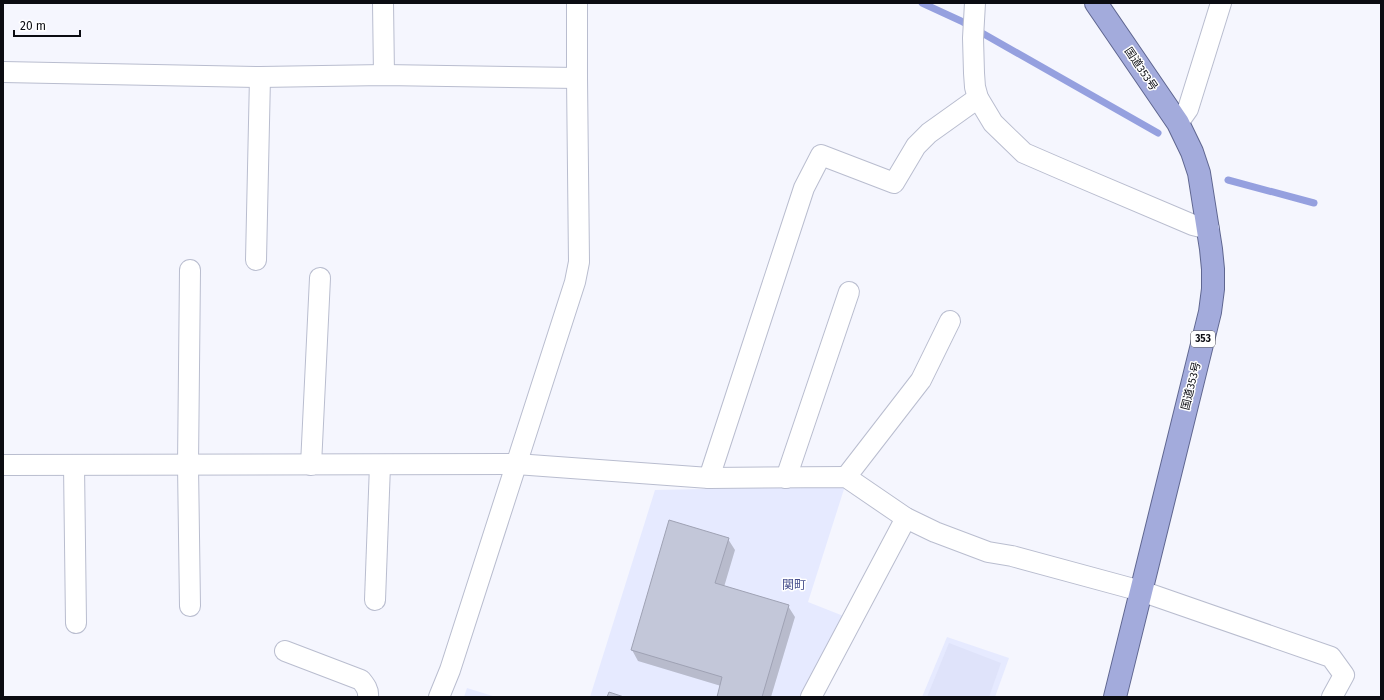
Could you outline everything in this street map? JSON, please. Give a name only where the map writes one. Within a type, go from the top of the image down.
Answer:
[{"type":"highway","name":"国道353号","points":[[1096,3],[1178,123],[1192,152],[1199,173],[1209,229],[1213,276],[1210,312],[1115,697]]},
{"type":"street","points":[[383,3],[384,75]]},
{"type":"street","points":[[439,697],[450,670],[575,282],[579,262],[577,78],[578,3]]},
{"type":"street","points":[[1178,123],[1188,109],[1221,3]]},
{"type":"street","points":[[974,20],[974,73],[978,98],[993,123],[1024,152],[1193,224],[1209,229]]},
{"type":"street","points":[[3,72],[260,77],[384,75],[577,78]]},
{"type":"street","points":[[256,260],[260,77]]},
{"type":"street","points":[[709,478],[802,195],[822,155],[894,183],[916,146],[929,133],[978,98]]},
{"type":"street","points":[[190,270],[188,465],[190,606]]},
{"type":"street","points":[[311,464],[320,278]]},
{"type":"street","points":[[786,478],[849,292]]},
{"type":"street","points":[[846,477],[921,380],[950,321]]},
{"type":"street","points":[[3,465],[516,464],[709,478],[846,477],[906,518],[935,532],[988,552],[1012,556],[1140,591],[1331,657],[1344,675],[1332,697]]},
{"type":"street","points":[[74,465],[76,623]]},
{"type":"street","points":[[375,600],[380,465]]},
{"type":"street","points":[[811,697],[906,518]]},
{"type":"street","points":[[284,651],[361,680],[366,686],[368,697]]},
{"type":"shaded area","points":[[845,486],[808,602],[846,617],[805,697],[590,697],[655,490]]},
{"type":"shaded area","points":[[947,637],[1009,658],[995,697],[922,697]]},
{"type":"shaded area","points":[[949,643],[1001,663],[989,697],[927,697]]},
{"type":"shaded area","points":[[467,688],[496,697],[464,697]]},
{"type":"building","points":[[669,520],[729,538],[715,583],[789,605],[762,697],[717,697],[722,677],[631,650]]},
{"type":"building","points":[[609,692],[624,697],[607,697]]},
{"type":"waterway","points":[[922,3],[961,21],[1158,133]]},
{"type":"waterway","points":[[1228,180],[1314,203]]},
{"type":"district","name":"関町","points":[[794,585]]}]
